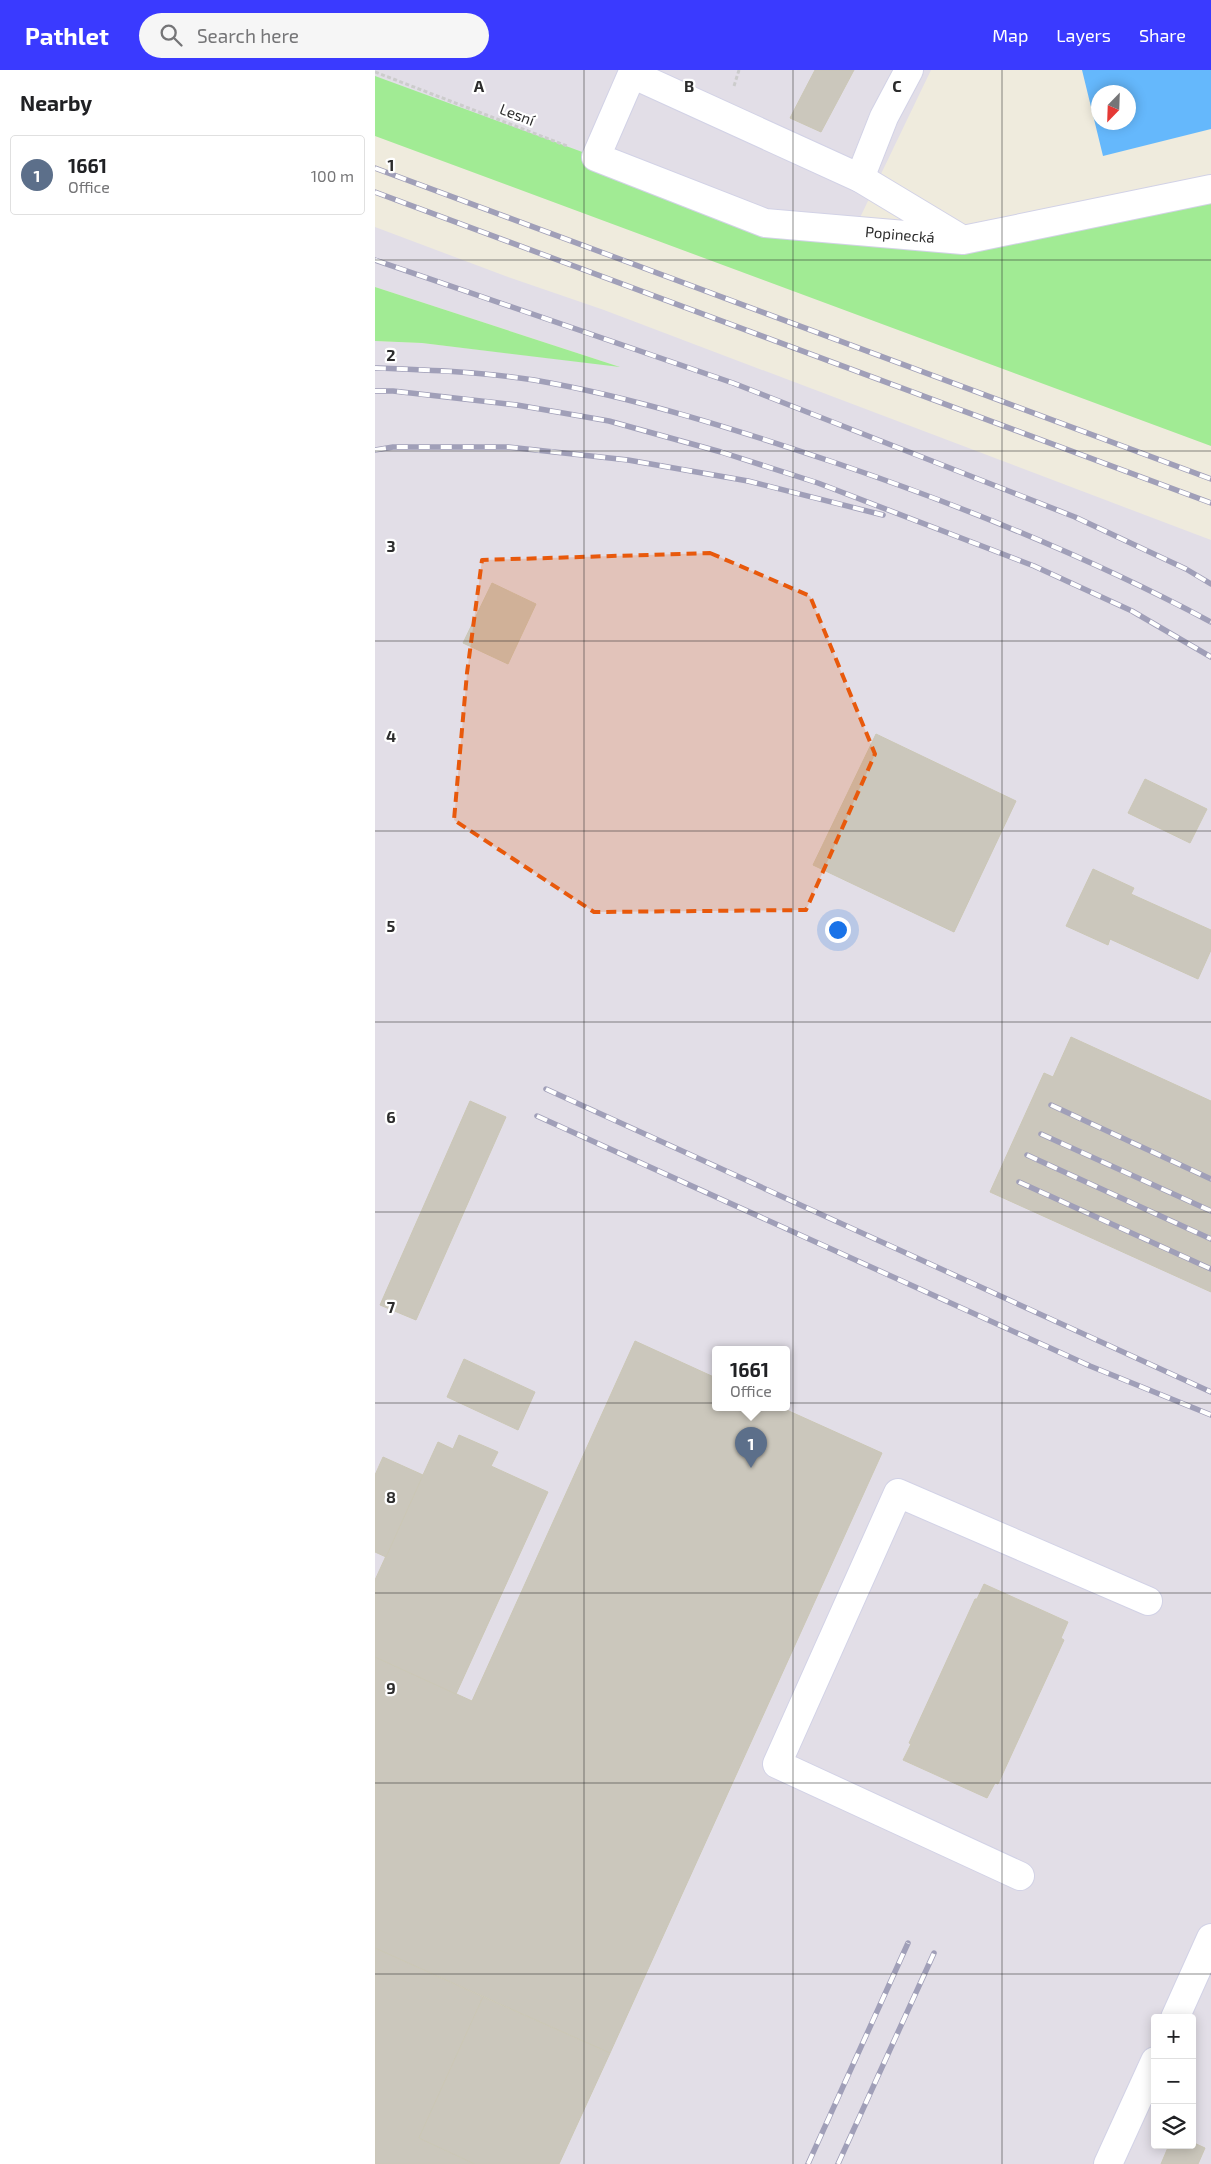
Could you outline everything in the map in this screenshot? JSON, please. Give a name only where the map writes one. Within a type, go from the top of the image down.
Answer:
[{"type":"street","points":[[860,178],[884,117],[909,70]]},
{"type":"street","points":[[596,157],[632,74],[860,178],[963,240]]},
{"type":"street","name":"Popinecká","points":[[596,157],[765,223],[963,240],[1211,189]]},
{"type":"street","points":[[1020,1876],[777,1764],[898,1493],[1148,1601]]},
{"type":"street","points":[[1177,2014],[1211,1938]]},
{"type":"street","points":[[1108,2164],[1151,2070]]},
{"type":"path","name":"Lesní","points":[[375,72],[596,157]]},
{"type":"highlighted area","points":[[710,553],[810,596],[875,754],[806,910],[594,912],[454,820],[467,673],[482,560]]},
{"type":"shaded area","points":[[375,70],[931,70],[842,255],[375,80]]},
{"type":"shaded area","points":[[375,227],[508,277],[604,310],[1211,540],[1211,2164],[375,2164],[375,341],[422,343],[617,366],[375,287]]},
{"type":"green space","points":[[375,76],[596,157],[765,223],[963,240],[1211,189],[1211,446],[375,136]]},
{"type":"green space","points":[[375,287],[620,367],[422,343],[375,341]]},
{"type":"water","points":[[1082,70],[1211,70],[1211,129],[1103,156],[1097,130],[1136,130],[1136,85],[1091,85],[1091,107]]},
{"type":"building","points":[[815,70],[854,70],[821,132],[790,118]]},
{"type":"building","points":[[492,583],[536,604],[508,664],[463,643]]},
{"type":"building","points":[[876,734],[1016,801],[954,932],[813,865]]},
{"type":"building","points":[[1145,779],[1207,809],[1190,843],[1128,813]]},
{"type":"building","points":[[1093,869],[1134,888],[1131,894],[1211,930],[1211,950],[1198,979],[1110,939],[1108,945],[1066,926]]},
{"type":"building","points":[[1071,1037],[1211,1101],[1211,1292],[990,1192],[1044,1073],[1053,1077]]},
{"type":"building","points":[[470,1101],[506,1117],[416,1320],[380,1305]]},
{"type":"building","points":[[635,1341],[712,1376],[712,1411],[789,1411],[882,1453],[610,2053],[375,1948],[375,1657],[472,1701]]},
{"type":"building","points":[[464,1359],[535,1392],[518,1430],[447,1397]]},
{"type":"building","points":[[459,1435],[498,1452],[491,1466],[548,1492],[456,1694],[375,1657],[375,1580],[438,1442],[453,1449]]},
{"type":"building","points":[[383,1457],[423,1475],[386,1557],[375,1552],[375,1475]]},
{"type":"building","points":[[984,1584],[1068,1622],[1061,1638],[1064,1640],[998,1784],[995,1783],[987,1798],[903,1760],[975,1599],[977,1599]]},
{"type":"building","points":[[375,1948],[483,1997],[419,2138],[475,2164],[375,2164]]},
{"type":"building","points":[[483,1997],[610,2053],[559,2164],[475,2164],[419,2138]]},
{"type":"building","points":[[1196,2144],[1205,2148],[1198,2164],[1161,2164],[1167,2149],[1196,2149]]},
{"type":"railway","points":[[375,168],[1211,479]]},
{"type":"railway","points":[[375,192],[1211,503]]},
{"type":"railway","points":[[375,260],[733,383],[1075,517],[1186,569],[1211,584]]},
{"type":"railway","points":[[375,368],[475,373],[534,380],[649,405],[724,427],[836,463],[980,516],[1120,576],[1211,622]]},
{"type":"railway","points":[[375,391],[393,391],[517,405],[609,421],[721,452],[818,483],[1034,566],[1132,611],[1211,657]]},
{"type":"railway","points":[[375,450],[393,447],[508,447],[628,460],[748,481],[883,515]]},
{"type":"railway","points":[[546,1089],[1211,1392]]},
{"type":"railway","points":[[1051,1105],[1211,1179]]},
{"type":"railway","points":[[537,1116],[1090,1366],[1211,1415]]},
{"type":"railway","points":[[1041,1134],[1211,1211]]},
{"type":"railway","points":[[1027,1155],[1211,1239]]},
{"type":"railway","points":[[1019,1182],[1211,1269]]},
{"type":"railway","points":[[808,2164],[908,1943]]},
{"type":"railway","points":[[838,2164],[934,1953]]},
{"type":"place","name":"1661","points":[[751,1468]]}]
